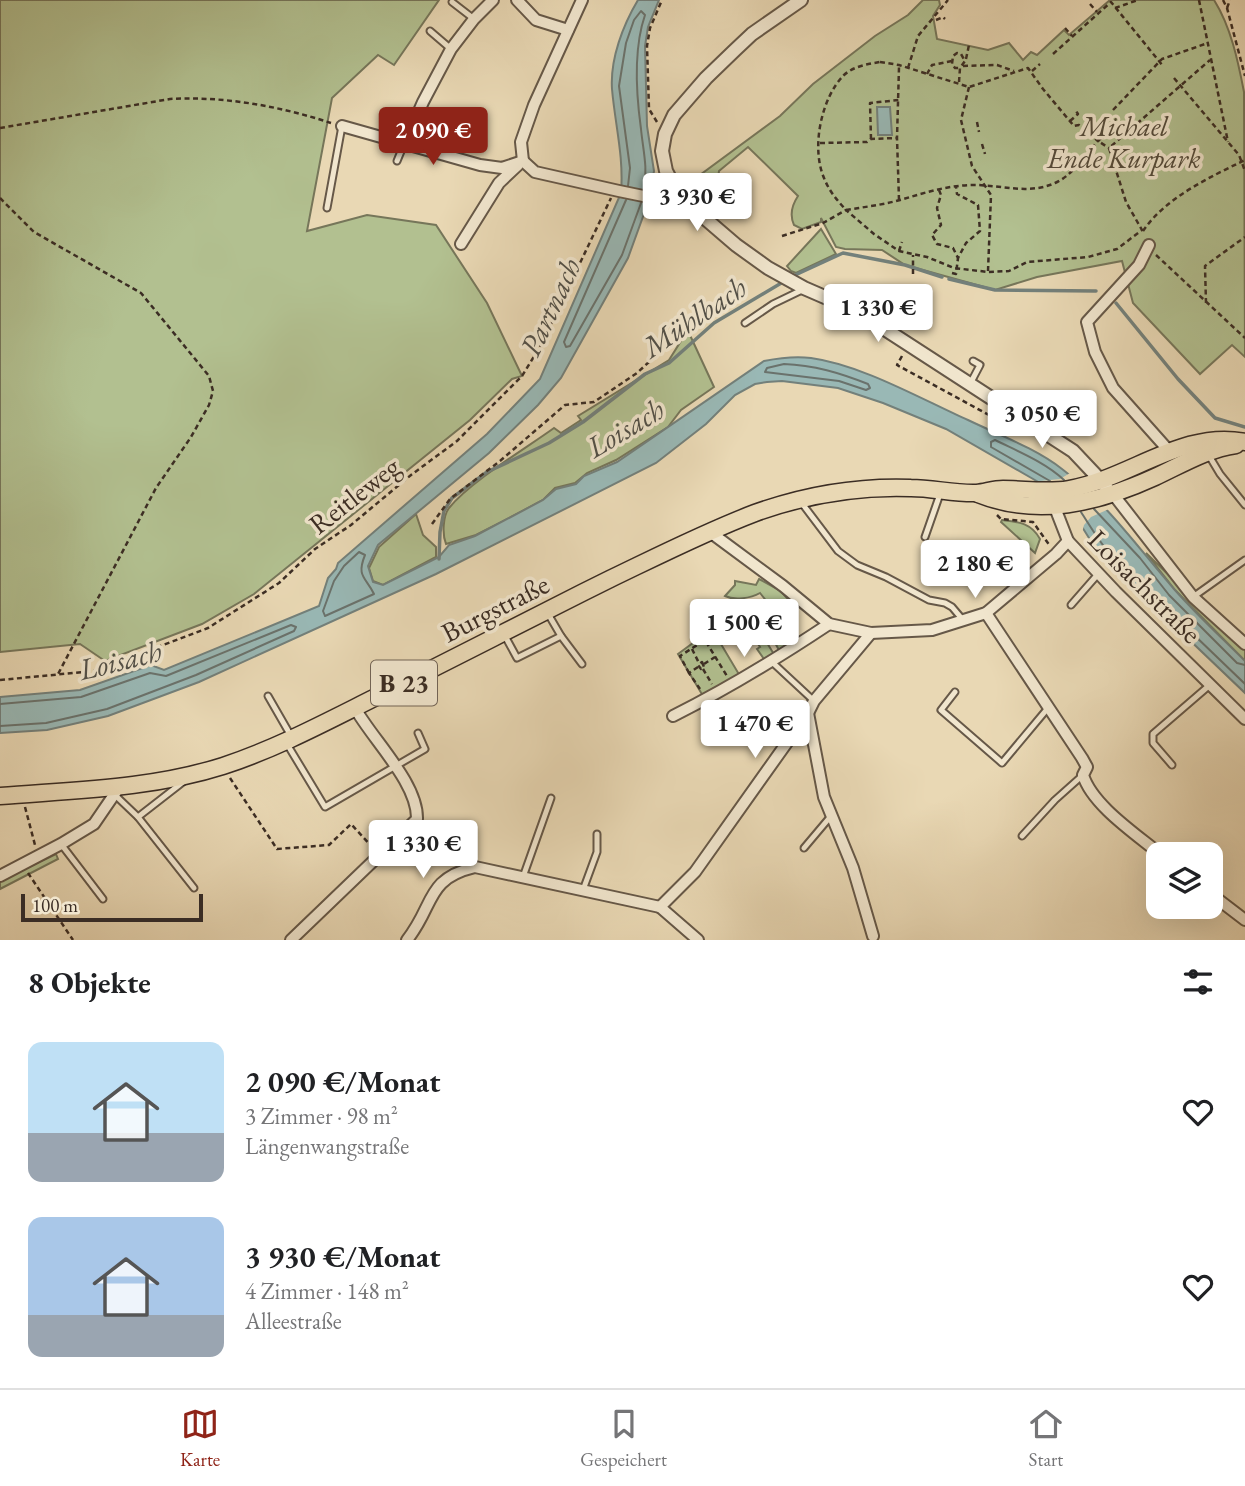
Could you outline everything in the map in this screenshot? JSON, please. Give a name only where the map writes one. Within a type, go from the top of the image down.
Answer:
[{"type":"main road","name":"B 23","points":[[1047,497],[1101,481],[1170,452],[1207,440],[1230,439],[1245,443]]},
{"type":"main road","name":"B 23","points":[[1047,497],[1105,496],[1207,453],[1245,443]]},
{"type":"main road","name":"Burgstraße","points":[[0,796],[118,791],[222,766],[289,740],[710,532],[755,513],[799,499],[839,491],[877,488],[942,489],[975,493],[999,502],[1047,497]]},
{"type":"main road","name":"Burgstraße","points":[[975,493],[1000,489],[1047,497]]},
{"type":"street","points":[[405,142],[451,49],[493,0]]},
{"type":"street","points":[[517,0],[536,20],[568,30]]},
{"type":"street","points":[[582,0],[534,105],[521,142],[523,161],[535,172],[617,191],[653,198],[678,196]]},
{"type":"street","points":[[801,0],[752,34],[722,62],[674,116],[665,134],[662,151],[666,171],[678,196],[768,268],[804,288],[857,311],[1073,451],[1101,481],[1105,496],[1193,597],[1245,644]]},
{"type":"street","points":[[342,126],[502,169],[523,161]]},
{"type":"street","points":[[461,244],[499,183],[523,161]]},
{"type":"street","points":[[1149,245],[1139,265],[1087,321],[1095,352],[1113,388],[1170,452]]},
{"type":"street","name":"Loisachstraße","points":[[1047,497],[1068,541],[1245,719]]},
{"type":"street","points":[[710,532],[829,624],[871,633],[932,631],[986,613],[1068,541]]},
{"type":"street","points":[[986,613],[1087,766],[1083,775],[1090,790],[1146,842]]},
{"type":"street","points":[[673,716],[776,660],[829,624]]},
{"type":"street","points":[[660,907],[695,873],[814,701],[871,633]]},
{"type":"street","points":[[291,940],[417,819],[417,807],[397,767],[362,722],[355,708]]},
{"type":"street","points":[[808,713],[831,816],[853,868],[873,936]]},
{"type":"street","points":[[0,876],[37,852],[61,844],[94,824],[118,791]]},
{"type":"street","points":[[407,940],[415,931],[440,881],[456,872],[475,867],[660,907],[698,940]]},
{"type":"street","points":[[1223,903],[1245,920]]},
{"type":"lane","points":[[452,2],[474,19]]},
{"type":"lane","points":[[430,31],[451,49]]},
{"type":"lane","points":[[327,208],[342,126]]},
{"type":"lane","points":[[397,161],[405,142]]},
{"type":"lane","points":[[745,323],[804,288]]},
{"type":"lane","points":[[970,384],[979,365],[973,361]]},
{"type":"lane","points":[[1207,453],[1245,505]]},
{"type":"lane","points":[[925,537],[942,489]]},
{"type":"lane","points":[[799,499],[838,551],[857,565],[929,600],[945,603],[963,620]]},
{"type":"lane","points":[[1193,597],[1245,560]]},
{"type":"lane","points":[[1071,604],[1099,573]]},
{"type":"lane","points":[[546,611],[582,664]]},
{"type":"lane","points":[[503,633],[517,658],[561,636]]},
{"type":"lane","points":[[776,660],[814,701]]},
{"type":"lane","points":[[1172,765],[1153,743],[1153,734],[1211,684]]},
{"type":"lane","points":[[955,692],[941,710],[1003,763],[1049,708]]},
{"type":"lane","points":[[268,696],[325,807],[425,749],[418,733]]},
{"type":"lane","points":[[138,817],[193,774]]},
{"type":"lane","points":[[1022,836],[1055,800],[1083,775]]},
{"type":"lane","points":[[118,791],[194,888]]},
{"type":"lane","points":[[523,877],[551,798]]},
{"type":"lane","points":[[804,848],[831,816]]},
{"type":"lane","points":[[583,890],[597,852],[597,834]]},
{"type":"lane","points":[[61,844],[103,899]]},
{"type":"path","points":[[663,0],[650,28],[647,68],[649,109],[665,134]]},
{"type":"path","points":[[908,68],[918,36],[948,0]]},
{"type":"path","points":[[1106,0],[1108,5]]},
{"type":"path","points":[[1115,8],[1138,0]]},
{"type":"path","points":[[1199,0],[1228,142]]},
{"type":"path","points":[[1223,0],[1245,76]]},
{"type":"path","points":[[1227,8],[1230,0]]},
{"type":"path","points":[[1053,54],[1111,2],[1163,66]]},
{"type":"path","points":[[1090,4],[1098,13]]},
{"type":"path","points":[[936,20],[943,17],[945,19]]},
{"type":"path","points":[[1065,28],[1072,36]]},
{"type":"path","points":[[1113,110],[1160,61],[1208,43]]},
{"type":"path","points":[[959,83],[969,45]]},
{"type":"path","points":[[927,74],[932,65],[951,61],[957,53],[964,57],[963,66]]},
{"type":"path","points":[[1108,148],[1210,60]]},
{"type":"path","points":[[951,61],[955,68],[997,65],[1014,71]]},
{"type":"path","points":[[1142,230],[1126,202],[1108,148],[1070,121],[1028,68],[969,87],[900,65],[880,62],[862,65],[846,73],[831,92],[821,115],[823,176],[833,197],[846,210],[874,234],[913,258],[937,260],[956,268],[988,272],[1009,271],[1027,262],[1088,257],[1117,249],[1142,230],[1162,210],[1192,189],[1243,160]]},
{"type":"path","points":[[1031,71],[1040,64]]},
{"type":"path","points":[[899,200],[897,138],[900,65]]},
{"type":"path","points":[[1174,78],[1243,160],[1245,171]]},
{"type":"path","points":[[969,87],[961,120],[972,166],[991,195],[988,272]]},
{"type":"path","points":[[0,128],[170,99],[194,98],[247,103],[304,114],[342,126]]},
{"type":"path","points":[[871,139],[870,103],[899,100]]},
{"type":"path","points":[[1070,121],[1078,114],[1076,111]]},
{"type":"path","points":[[977,122],[979,132]]},
{"type":"path","points":[[782,236],[822,223],[846,210],[939,190],[976,185],[1022,190],[1056,183],[1108,132]]},
{"type":"path","points":[[820,143],[897,138]]},
{"type":"path","points":[[982,144],[985,154]]},
{"type":"path","points":[[952,273],[956,274],[958,258],[966,243],[980,231],[981,222],[978,205],[961,197],[956,187]]},
{"type":"path","points":[[939,190],[941,195],[937,208],[941,225],[932,236],[937,244],[953,248],[958,258]]},
{"type":"path","name":"Reitleweg","points":[[0,680],[94,671],[208,628],[279,583],[315,549],[351,525],[457,441],[522,376],[541,345],[617,191]]},
{"type":"path","points":[[0,198],[34,232],[141,293],[209,376],[212,391],[209,405],[156,488],[57,676]]},
{"type":"path","points":[[1206,303],[1205,266],[1245,237]]},
{"type":"path","points":[[899,251],[902,242]]},
{"type":"path","points":[[1149,245],[1171,271],[1245,338]]},
{"type":"path","points":[[913,258],[913,274]]},
{"type":"path","points":[[937,260],[937,269]]},
{"type":"path","points":[[432,524],[450,499],[500,461],[565,405],[594,402],[637,373],[662,350],[664,324]]},
{"type":"path","points":[[909,345],[897,365],[987,412],[1020,433]]},
{"type":"path","points":[[992,510],[1001,519],[1033,522],[1056,554]]},
{"type":"path","points":[[758,626],[776,660]]},
{"type":"path","points":[[767,639],[781,630]]},
{"type":"path","points":[[699,704],[696,699],[704,695],[680,656],[705,640],[730,680]]},
{"type":"path","points":[[692,649],[714,688]]},
{"type":"path","points":[[690,673],[715,657]]},
{"type":"path","points":[[222,766],[277,849],[329,845],[351,824],[380,855]]},
{"type":"path","points":[[22,794],[37,852]]},
{"type":"path","points":[[417,819],[433,849],[456,872]]},
{"type":"path","points":[[22,864],[73,940]]},
{"type":"green space","points":[[0,0],[439,0],[394,65],[378,55],[332,98],[307,231],[367,215],[436,225],[487,303],[522,376],[512,379],[470,420],[254,594],[202,624],[105,661],[80,644],[0,652]]},
{"type":"green space","name":"Michael Ende Kurpark","points":[[923,0],[939,0],[940,5],[933,16],[937,39],[988,50],[1009,43],[1023,60],[1031,52],[1037,55],[1064,30],[1069,35],[1110,0],[1214,0],[1229,33],[1244,92],[1245,357],[1232,345],[1200,374],[1133,303],[1122,261],[1037,277],[995,290],[905,265],[882,250],[836,247],[821,218],[821,222],[802,229],[794,225],[792,210],[798,196],[748,147],[719,171],[717,185],[727,196],[712,207],[700,195],[696,181],[700,175],[780,116],[813,84],[875,36],[908,15]]},
{"type":"green space","points":[[821,229],[836,254],[796,273],[791,271],[787,266]]},
{"type":"green space","points":[[689,333],[714,387],[681,410],[668,427],[616,460],[587,473],[575,483],[555,488],[543,500],[511,517],[476,535],[446,544],[444,525],[447,511],[471,487],[554,428],[561,433],[581,420],[578,416],[669,360]]},
{"type":"green space","points":[[416,514],[423,535],[436,547],[436,557],[383,585],[373,581],[369,568],[379,547]]},
{"type":"green space","points":[[1002,520],[1029,526],[1033,530],[1040,539],[1035,553],[1001,522]]},
{"type":"green space","points":[[1146,553],[1245,649],[1245,661],[1175,590]]},
{"type":"green space","points":[[759,579],[781,591],[791,603],[776,613],[760,593],[743,598],[725,596],[735,585],[735,581],[756,585]]},
{"type":"green space","points":[[776,618],[791,645],[780,652],[766,626]]},
{"type":"green space","points":[[758,628],[775,656],[766,662],[757,649],[760,647],[754,638],[749,640],[746,634]]},
{"type":"green space","points":[[712,629],[740,676],[703,696],[678,654]]},
{"type":"green space","points":[[56,854],[58,859],[0,889],[0,881]]},
{"type":"water","points":[[638,0],[659,0],[648,27],[645,46],[647,126],[654,171],[649,200],[628,258],[561,378],[538,405],[489,453],[378,545],[368,566],[373,582],[383,585],[439,557],[449,545],[475,536],[543,500],[556,489],[576,484],[584,476],[617,462],[764,361],[811,358],[850,368],[891,384],[1029,448],[1062,469],[1108,511],[1182,598],[1245,661],[1245,693],[1135,588],[1123,573],[1119,574],[1089,538],[1072,511],[1040,483],[946,429],[883,403],[838,388],[782,381],[755,384],[735,395],[706,424],[656,463],[436,574],[199,682],[108,716],[47,730],[0,733],[0,697],[80,690],[151,665],[164,670],[319,606],[328,578],[338,563],[487,434],[540,379],[621,193],[620,154],[612,89],[613,66],[627,20]]},
{"type":"water","points":[[877,107],[890,107],[892,135],[878,135]]},
{"type":"pier","points":[[1070,473],[1109,509],[1091,517],[1084,525],[1082,533],[1056,498],[1031,482],[1060,479]]},
{"type":"waterway","name":"Mühlbach","points":[[793,276],[843,253],[905,265],[942,277]]},
{"type":"waterway","name":"Mühlbach","points":[[949,279],[995,290],[1096,291]]},
{"type":"waterway","name":"Mühlbach","points":[[439,559],[444,511],[452,498],[487,472],[549,443],[583,422],[645,374],[669,363],[714,323],[783,282]]},
{"type":"waterway","name":"Mühlbach","points":[[1116,303],[1178,379],[1215,418],[1245,427]]},
{"type":"water label","name":"Partnach","points":[[550,307]]},
{"type":"water label","name":"Loisach","points":[[625,428]]},
{"type":"water label","name":"Loisach","points":[[120,660]]}]
